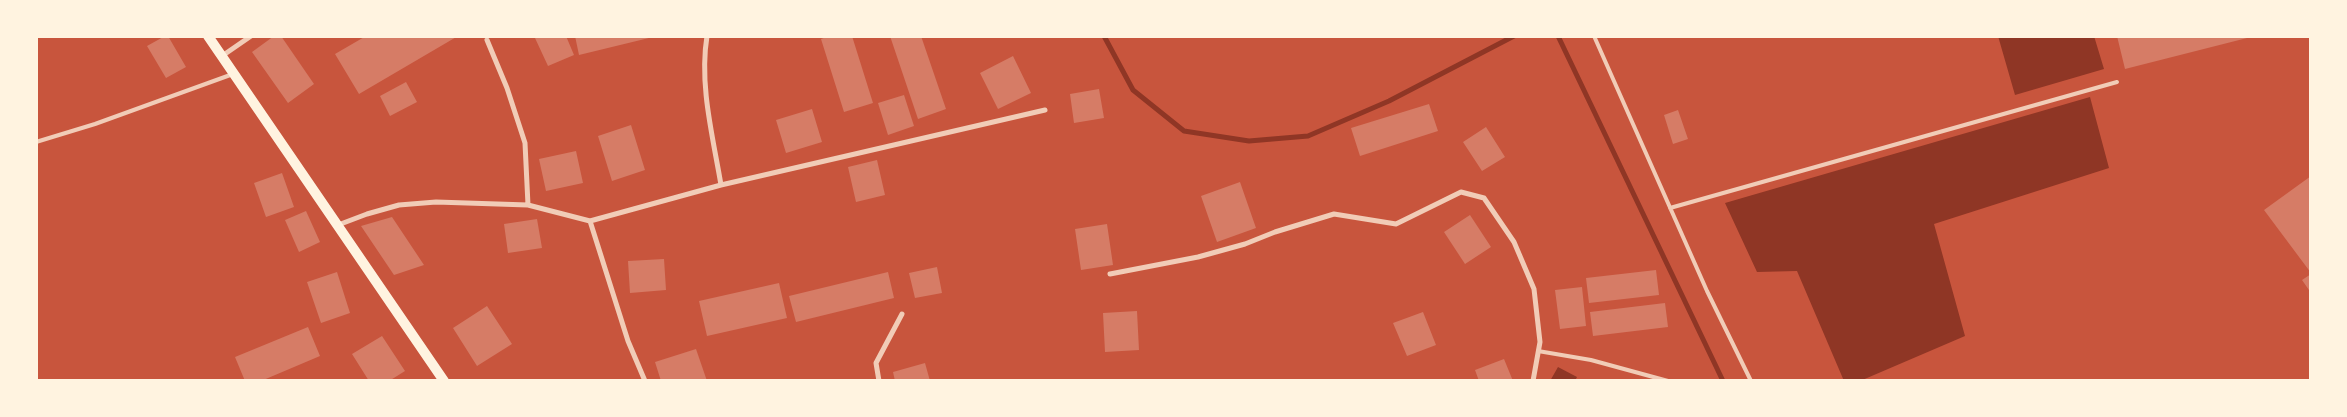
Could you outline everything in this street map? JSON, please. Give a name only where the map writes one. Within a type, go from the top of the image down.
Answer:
[{"type":"main road","points":[[208,36],[444,381]]},
{"type":"street","points":[[222,56],[251,36]]},
{"type":"street","points":[[707,36],[704,56],[709,116],[721,185]]},
{"type":"street","points":[[487,40],[507,88],[525,143],[528,205]]},
{"type":"street","points":[[338,225],[399,205],[436,202],[528,205],[590,221],[721,185],[1045,110]]},
{"type":"street","points":[[1110,274],[1198,257],[1246,244],[1275,232],[1334,214],[1396,224],[1461,192],[1484,198],[1514,242],[1534,289],[1540,342],[1533,381]]},
{"type":"street","points":[[590,221],[628,341],[645,381]]},
{"type":"street","points":[[879,381],[876,363],[902,314]]},
{"type":"lane","points":[[1594,36],[1706,290],[1751,381]]},
{"type":"lane","points":[[36,142],[96,124],[234,74]]},
{"type":"lane","points":[[1670,208],[2117,82]]},
{"type":"lane","points":[[1538,351],[1591,360],[1668,381]]},
{"type":"shaded area","points":[[1998,36],[2094,36],[2104,69],[2015,95]]},
{"type":"shaded area","points":[[2090,97],[2109,168],[1934,224],[1965,336],[1860,381],[1844,381],[1797,271],[1757,272],[1725,203]]},
{"type":"shaded area","points":[[1558,367],[1577,377],[1575,381],[1550,381]]},
{"type":"building","points":[[168,36],[186,67],[166,78],[147,46]]},
{"type":"building","points":[[274,36],[281,36],[314,84],[288,103],[252,52]]},
{"type":"building","points":[[366,36],[458,36],[359,94],[335,54]]},
{"type":"building","points":[[539,36],[566,36],[574,55],[548,66],[535,38]]},
{"type":"building","points":[[575,36],[653,36],[653,37],[579,55]]},
{"type":"building","points":[[829,36],[852,36],[873,103],[844,112],[821,39]]},
{"type":"building","points":[[890,36],[921,36],[946,109],[918,119]]},
{"type":"building","points":[[2117,36],[2251,36],[2251,37],[2125,69]]},
{"type":"building","points":[[1013,56],[1031,93],[998,109],[980,73]]},
{"type":"building","points":[[406,82],[417,102],[390,116],[380,96]]},
{"type":"building","points":[[1099,89],[1104,118],[1074,123],[1070,94]]},
{"type":"building","points":[[904,95],[914,126],[888,135],[878,103]]},
{"type":"building","points":[[1429,104],[1438,131],[1360,156],[1351,128]]},
{"type":"building","points":[[812,109],[822,142],[786,153],[776,120]]},
{"type":"building","points":[[1678,110],[1688,139],[1673,144],[1664,115]]},
{"type":"building","points":[[631,125],[645,170],[612,181],[598,136]]},
{"type":"building","points":[[1486,127],[1505,157],[1482,171],[1463,142]]},
{"type":"building","points":[[576,151],[583,183],[546,191],[539,159]]},
{"type":"building","points":[[877,160],[885,195],[856,202],[848,167]]},
{"type":"building","points":[[282,173],[294,207],[266,217],[254,183]]},
{"type":"building","points":[[2311,176],[2311,273],[2264,210]]},
{"type":"building","points":[[1240,182],[1256,228],[1217,242],[1201,196]]},
{"type":"building","points":[[306,211],[320,242],[299,252],[285,220]]},
{"type":"building","points":[[1470,215],[1491,247],[1465,264],[1444,232]]},
{"type":"building","points":[[392,217],[424,265],[394,275],[361,226]]},
{"type":"building","points":[[537,219],[542,248],[508,253],[504,224]]},
{"type":"building","points":[[1107,224],[1113,265],[1081,270],[1075,229]]},
{"type":"building","points":[[664,259],[666,290],[630,293],[628,261]]},
{"type":"building","points":[[937,267],[942,293],[915,298],[909,273]]},
{"type":"building","points":[[1656,270],[1659,295],[1589,303],[1586,278]]},
{"type":"building","points":[[337,272],[350,313],[321,323],[307,282]]},
{"type":"building","points":[[888,272],[894,298],[796,322],[789,296]]},
{"type":"building","points":[[2311,274],[2311,293],[2302,280]]},
{"type":"building","points":[[779,283],[787,318],[707,336],[699,301]]},
{"type":"building","points":[[1582,287],[1586,326],[1560,329],[1555,290]]},
{"type":"building","points":[[1665,303],[1668,327],[1593,336],[1590,312]]},
{"type":"building","points":[[487,306],[512,344],[477,366],[453,328]]},
{"type":"building","points":[[1137,311],[1139,350],[1105,352],[1103,313]]},
{"type":"building","points":[[1423,312],[1436,345],[1407,356],[1393,323]]},
{"type":"building","points":[[308,327],[320,356],[261,381],[245,381],[235,357]]},
{"type":"building","points":[[382,336],[405,371],[389,381],[369,381],[352,354]]},
{"type":"building","points":[[696,349],[707,381],[661,381],[655,362]]},
{"type":"building","points":[[1504,359],[1513,381],[1479,381],[1475,370]]},
{"type":"building","points":[[925,363],[930,381],[895,381],[893,372]]},
{"type":"waterway","points":[[1104,36],[1133,90],[1184,131],[1249,141],[1308,136],[1389,101],[1514,36]]},
{"type":"waterway","points":[[1558,36],[1723,381]]}]
